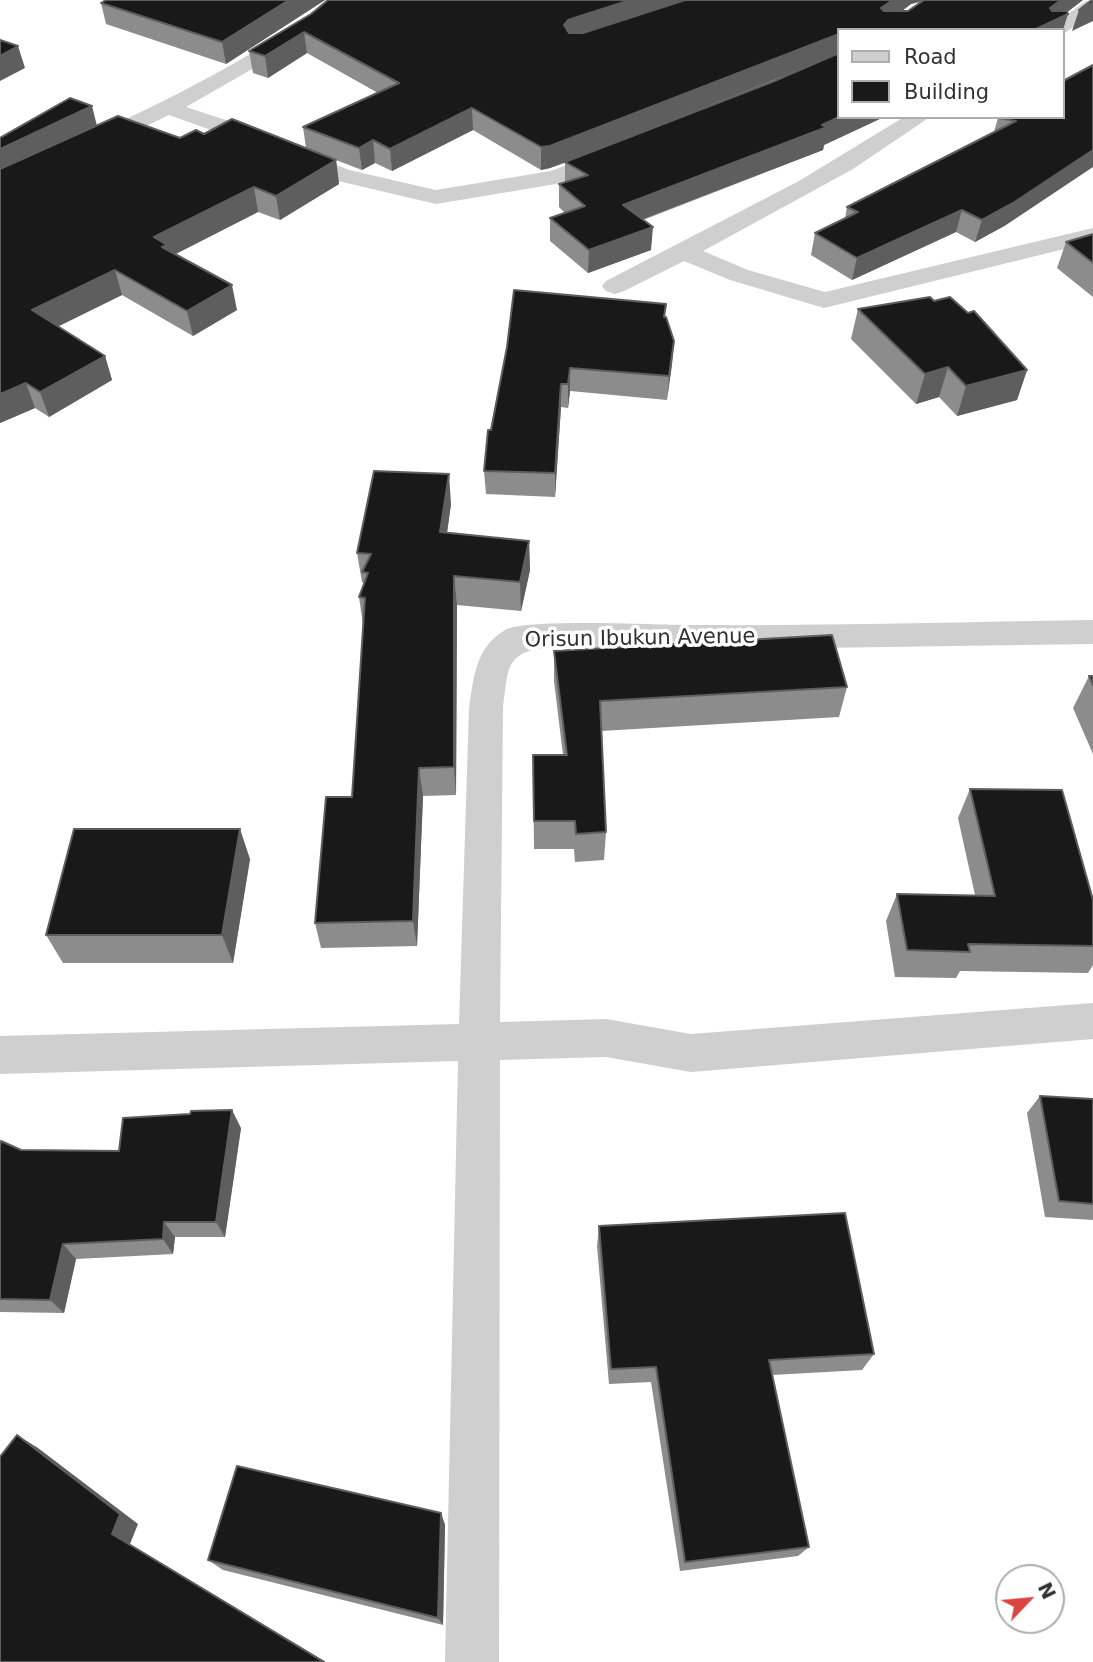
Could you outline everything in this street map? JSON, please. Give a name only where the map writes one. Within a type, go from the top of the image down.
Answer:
[{"type":"street","points":[[78,150],[169,108],[256,58],[344,0]]},
{"type":"street","points":[[1059,28],[1093,5]]},
{"type":"street","points":[[169,108],[230,129],[342,175],[436,197],[556,177],[633,147]]},
{"type":"street","points":[[615,286],[771,209],[835,172],[916,119]]},
{"type":"street","points":[[684,252],[739,275],[824,300],[960,270],[1093,235]]},
{"type":"street","name":"Orisun Ibukun Avenue","points":[[472,1662],[479,1041],[486,708],[494,658],[517,638],[1093,632]]},
{"type":"street","points":[[0,1055],[606,1038],[691,1054],[1093,1021]]},
{"type":"building","points":[[106,0],[289,0],[222,42],[101,3]]},
{"type":"building","points":[[328,0],[630,0],[568,20],[564,25],[569,33],[583,33],[685,0],[893,0],[881,8],[884,11],[908,11],[924,0],[1061,0],[1050,8],[1052,11],[1067,11],[1068,14],[1038,28],[838,28],[838,34],[550,146],[541,147],[472,108],[390,149],[373,140],[359,148],[303,127],[399,83],[304,32],[265,56],[249,51],[311,14]]},
{"type":"building","points":[[0,40],[18,46],[0,56]]},
{"type":"building","points":[[838,53],[838,117],[822,125],[827,127],[623,205],[653,227],[589,250],[550,218],[585,206],[559,184],[588,175],[565,162],[772,82]]},
{"type":"building","points":[[1093,65],[1093,150],[1013,203],[982,220],[962,210],[857,258],[815,233],[858,212],[847,207],[1016,121],[1004,119],[1065,119],[1065,80]]},
{"type":"building","points":[[70,98],[92,106],[0,149],[0,138]]},
{"type":"building","points":[[118,116],[180,138],[196,130],[204,134],[232,119],[336,160],[276,196],[254,187],[154,237],[167,245],[162,247],[232,285],[187,311],[115,270],[32,310],[105,356],[40,392],[26,383],[0,394],[0,169]]},
{"type":"building","points":[[1093,234],[1093,263],[1066,242]]},
{"type":"building","points":[[514,290],[666,304],[664,317],[674,341],[669,376],[570,368],[568,384],[561,384],[555,473],[484,471],[488,430],[491,430],[507,347]]},
{"type":"building","points":[[930,297],[934,301],[950,297],[968,313],[974,311],[1027,370],[966,386],[948,367],[925,374],[858,309]]},
{"type":"building","points":[[374,471],[449,474],[440,532],[529,541],[520,582],[454,576],[454,767],[419,768],[413,921],[315,923],[326,797],[352,797],[365,598],[359,597],[368,573],[362,572],[371,554],[357,553]]},
{"type":"building","points":[[832,635],[847,687],[600,701],[606,832],[576,834],[575,821],[534,821],[533,755],[567,755],[554,651]]},
{"type":"building","points":[[970,789],[1062,790],[1093,900],[1093,946],[968,944],[970,952],[907,950],[897,894],[995,896]]},
{"type":"building","points":[[74,829],[240,829],[222,935],[46,935]]},
{"type":"building","points":[[1040,1096],[1093,1099],[1093,1204],[1059,1201]]},
{"type":"building","points":[[232,1110],[216,1222],[164,1222],[163,1239],[63,1244],[50,1300],[0,1299],[1,1141],[21,1150],[119,1151],[123,1118]]},
{"type":"building","points":[[845,1213],[874,1354],[769,1360],[809,1547],[685,1562],[656,1367],[611,1369],[599,1226]]},
{"type":"building","points":[[17,1435],[120,1514],[112,1534],[324,1662],[0,1662],[0,1457]]},
{"type":"building","points":[[237,1466],[441,1513],[438,1618],[208,1560]]}]
